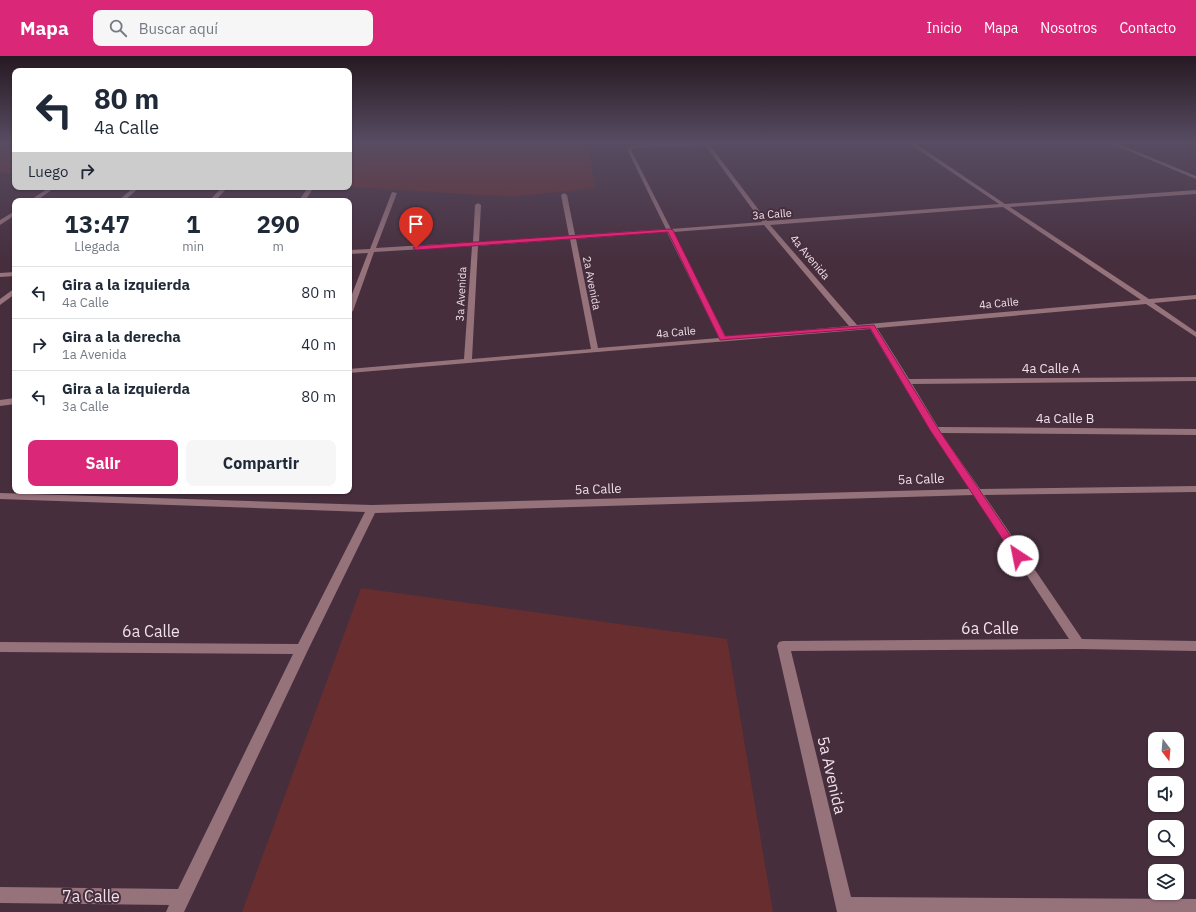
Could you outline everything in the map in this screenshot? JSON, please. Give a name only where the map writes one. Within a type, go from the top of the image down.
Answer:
[{"type":"street","points":[[646,182],[723,339]]},
{"type":"street","name":"4a Avenida","points":[[735,182],[766,224],[855,328]]},
{"type":"street","points":[[968,182],[1196,335]]},
{"type":"street","points":[[36,198],[48,190]]},
{"type":"street","points":[[124,198],[134,190]]},
{"type":"street","points":[[215,198],[222,190]]},
{"type":"street","points":[[352,303],[394,192]]},
{"type":"street","name":"3a Calle","points":[[352,252],[474,245],[1002,205],[1196,192]]},
{"type":"street","name":"2a Avenida","points":[[564,195],[596,351]]},
{"type":"street","name":"3a Avenida","points":[[468,360],[474,245],[478,205]]},
{"type":"street","points":[[0,223],[12,214]]},
{"type":"street","points":[[0,275],[12,274]]},
{"type":"street","points":[[0,303],[12,293]]},
{"type":"street","name":"4a Calle","points":[[352,371],[468,360],[596,351],[1196,297]]},
{"type":"street","points":[[872,326],[934,430],[1079,644]]},
{"type":"street","name":"4a Calle A","points":[[906,382],[1196,379]]},
{"type":"street","points":[[0,402],[12,401]]},
{"type":"street","name":"4a Calle B","points":[[934,430],[1196,432]]},
{"type":"street","name":"5a Calle","points":[[0,496],[372,509],[975,492],[1196,489]]},
{"type":"street","points":[[178,904],[302,648],[372,509]]},
{"type":"street","name":"6a Calle","points":[[783,646],[1079,644],[1196,646]]},
{"type":"street","name":"5a Avenida","points":[[783,646],[846,909]]},
{"type":"street","name":"6a Calle","points":[[0,647],[302,648]]},
{"type":"street","name":"7a Calle","points":[[0,896],[178,904]]},
{"type":"street","points":[[846,909],[1196,908]]},
{"type":"shaded area","points":[[352,182],[594,182],[595,188],[513,197],[352,187]]},
{"type":"shaded area","points":[[361,588],[727,639],[773,912],[242,912]]},
{"type":"route","points":[[416,248],[670,230],[723,339],[872,326],[934,430],[1018,556]]}]
